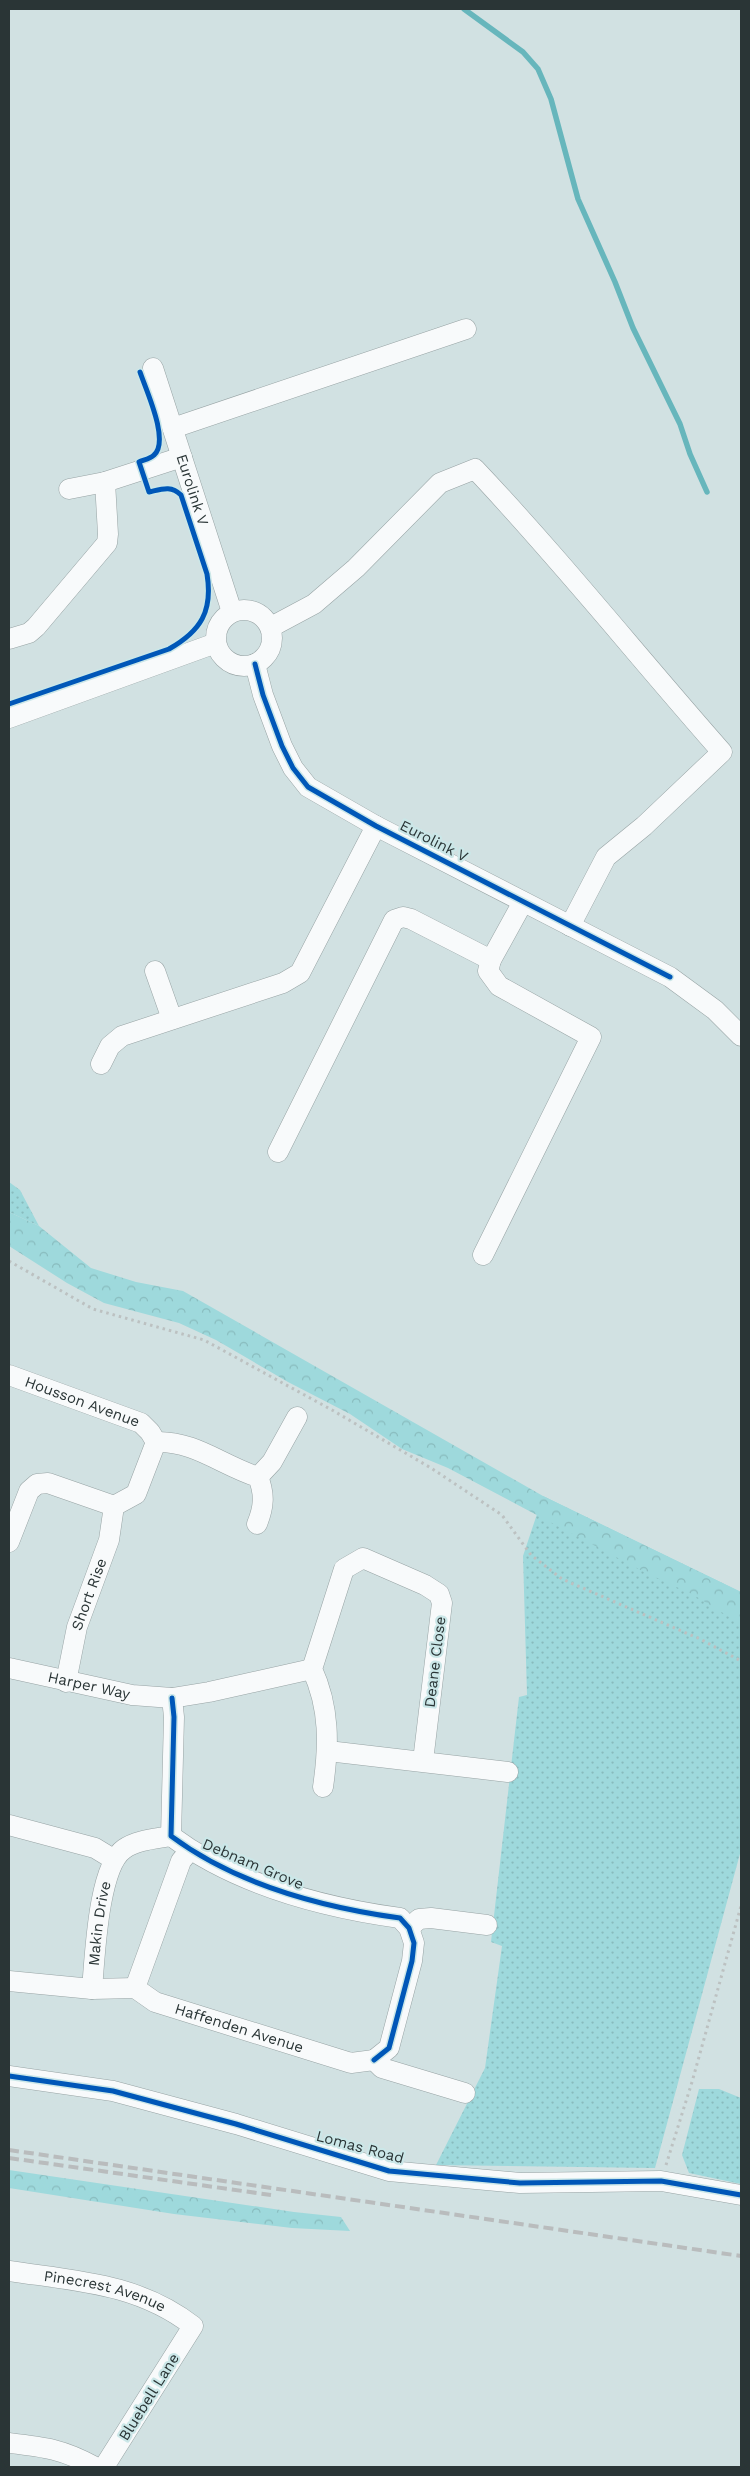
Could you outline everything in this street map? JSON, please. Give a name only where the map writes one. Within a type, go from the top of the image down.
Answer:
[{"type":"street","points":[[173,428],[466,329]]},
{"type":"street","name":"Eurolink V","points":[[153,368],[232,612]]},
{"type":"street","points":[[69,489],[104,482],[182,457]]},
{"type":"street","points":[[271,627],[314,604],[356,568],[440,483],[475,469],[536,534],[629,646],[722,752],[644,826],[606,857],[570,926]]},
{"type":"street","points":[[9,639],[29,633],[36,627],[107,543],[104,482]]},
{"type":"street","points":[[250,610],[259,613],[271,627],[272,645],[263,660],[245,667],[226,660],[220,653],[216,644],[216,634],[224,617],[232,612],[250,610]]},
{"type":"street","points":[[9,718],[216,644]]},
{"type":"street","name":"Eurolink V","points":[[255,664],[263,695],[293,768],[308,787],[376,826],[670,977],[715,1010],[740,1033]]},
{"type":"street","points":[[102,1064],[116,1039],[283,983],[300,973],[376,826]]},
{"type":"street","points":[[483,1255],[591,1037],[499,986],[488,971],[523,902]]},
{"type":"street","points":[[278,1152],[394,920],[403,917],[411,919],[492,960]]},
{"type":"street","points":[[155,971],[172,1019]]},
{"type":"street","name":"Housson Avenue","points":[[9,1375],[141,1423],[156,1442]]},
{"type":"street","points":[[258,1477],[272,1462],[297,1417]]},
{"type":"street","points":[[9,1542],[29,1490],[38,1484],[48,1483],[114,1506],[136,1494],[156,1442],[186,1444],[236,1470],[258,1477]]},
{"type":"street","points":[[257,1524],[263,1509],[262,1487],[258,1477]]},
{"type":"street","name":"Short Rise","points":[[66,1682],[77,1627],[109,1540],[114,1506]]},
{"type":"street","name":"Deane Close","points":[[312,1669],[337,1584],[344,1569],[352,1562],[363,1558],[425,1585],[439,1594],[442,1604],[442,1615],[423,1761]]},
{"type":"street","name":"Harper Way","points":[[9,1668],[66,1682],[132,1694],[172,1698]]},
{"type":"street","points":[[171,1836],[174,1717],[172,1698],[209,1692],[312,1669],[319,1685],[328,1724],[328,1751],[322,1787]]},
{"type":"street","points":[[328,1751],[508,1772]]},
{"type":"street","name":"Makin Drive","points":[[9,1825],[95,1848],[114,1859]]},
{"type":"street","name":"Debnam Grove","points":[[171,1836],[190,1850],[235,1873],[298,1898],[369,1914],[400,1918],[409,1928]]},
{"type":"street","name":"Makin Drive","points":[[92,1989],[104,1885],[114,1859],[123,1850],[138,1842],[171,1836]]},
{"type":"street","name":"Debnam Grove","points":[[135,1988],[181,1861],[190,1850]]},
{"type":"street","points":[[465,2093],[382,2068],[374,2060],[389,2048],[392,2038],[412,1961],[414,1943],[409,1928],[419,1919],[431,1918],[487,1925]]},
{"type":"street","points":[[9,1980],[92,1989],[135,1988]]},
{"type":"street","name":"Haffenden Avenue","points":[[135,1988],[155,2002],[351,2063],[374,2060]]},
{"type":"street","name":"Lomas Road","points":[[9,2076],[114,2091],[236,2124],[389,2171],[520,2183],[661,2181],[741,2195]]},
{"type":"street","name":"Pinecrest Avenue","points":[[9,2271],[99,2285],[138,2294],[174,2311],[193,2326]]},
{"type":"street","name":"Bluebell Lane","points":[[104,2467],[193,2326]]},
{"type":"street","points":[[9,2443],[53,2448],[95,2467]]},
{"type":"path","points":[[9,1261],[93,1309],[204,1340],[332,1410],[431,1468],[502,1515],[531,1555],[562,1579],[700,1639],[741,1661]]},
{"type":"path","points":[[661,2181],[692,2082],[741,1906]]},
{"type":"green space","points":[[9,1182],[20,1190],[39,1226],[9,1212]]},
{"type":"green space","points":[[9,1212],[39,1226],[91,1268],[136,1282],[183,1291],[543,1496],[741,1592],[741,1624],[692,1594],[650,1575],[448,1468],[402,1449],[350,1414],[288,1382],[216,1340],[179,1323],[104,1303],[67,1283],[9,1246]]},
{"type":"green space","points":[[543,1496],[741,1592],[741,1850],[655,2168],[436,2165],[485,2068],[502,1946],[491,1942],[519,1697],[527,1695],[523,1556]]},
{"type":"green space","points":[[699,2089],[719,2089],[741,2098],[741,2184],[689,2173],[682,2155]]},
{"type":"green space","points":[[9,2170],[294,2212],[341,2217],[350,2231],[292,2228],[174,2214],[9,2188]]},
{"type":"waterway","points":[[464,9],[523,52],[538,69],[551,99],[578,199],[633,328],[680,424],[690,454],[707,492]]},
{"type":"railway","points":[[9,2150],[741,2256]]},
{"type":"railway","points":[[9,2158],[271,2195]]},
{"type":"cycle path","points":[[9,704],[169,649],[197,627],[206,609],[208,599],[207,574],[181,495],[170,489],[149,492],[139,462],[154,455],[158,448],[159,439],[155,415],[140,372]]},
{"type":"cycle path","points":[[255,664],[263,695],[282,746],[293,768],[308,787],[376,826],[670,977]]},
{"type":"cycle path","points":[[172,1698],[174,1717],[171,1836],[223,1868],[251,1881],[310,1900],[400,1918],[409,1928],[414,1943],[412,1961],[389,2048],[374,2060]]},
{"type":"cycle path","points":[[9,2076],[113,2091],[236,2124],[389,2171],[520,2183],[661,2181],[741,2195]]}]
